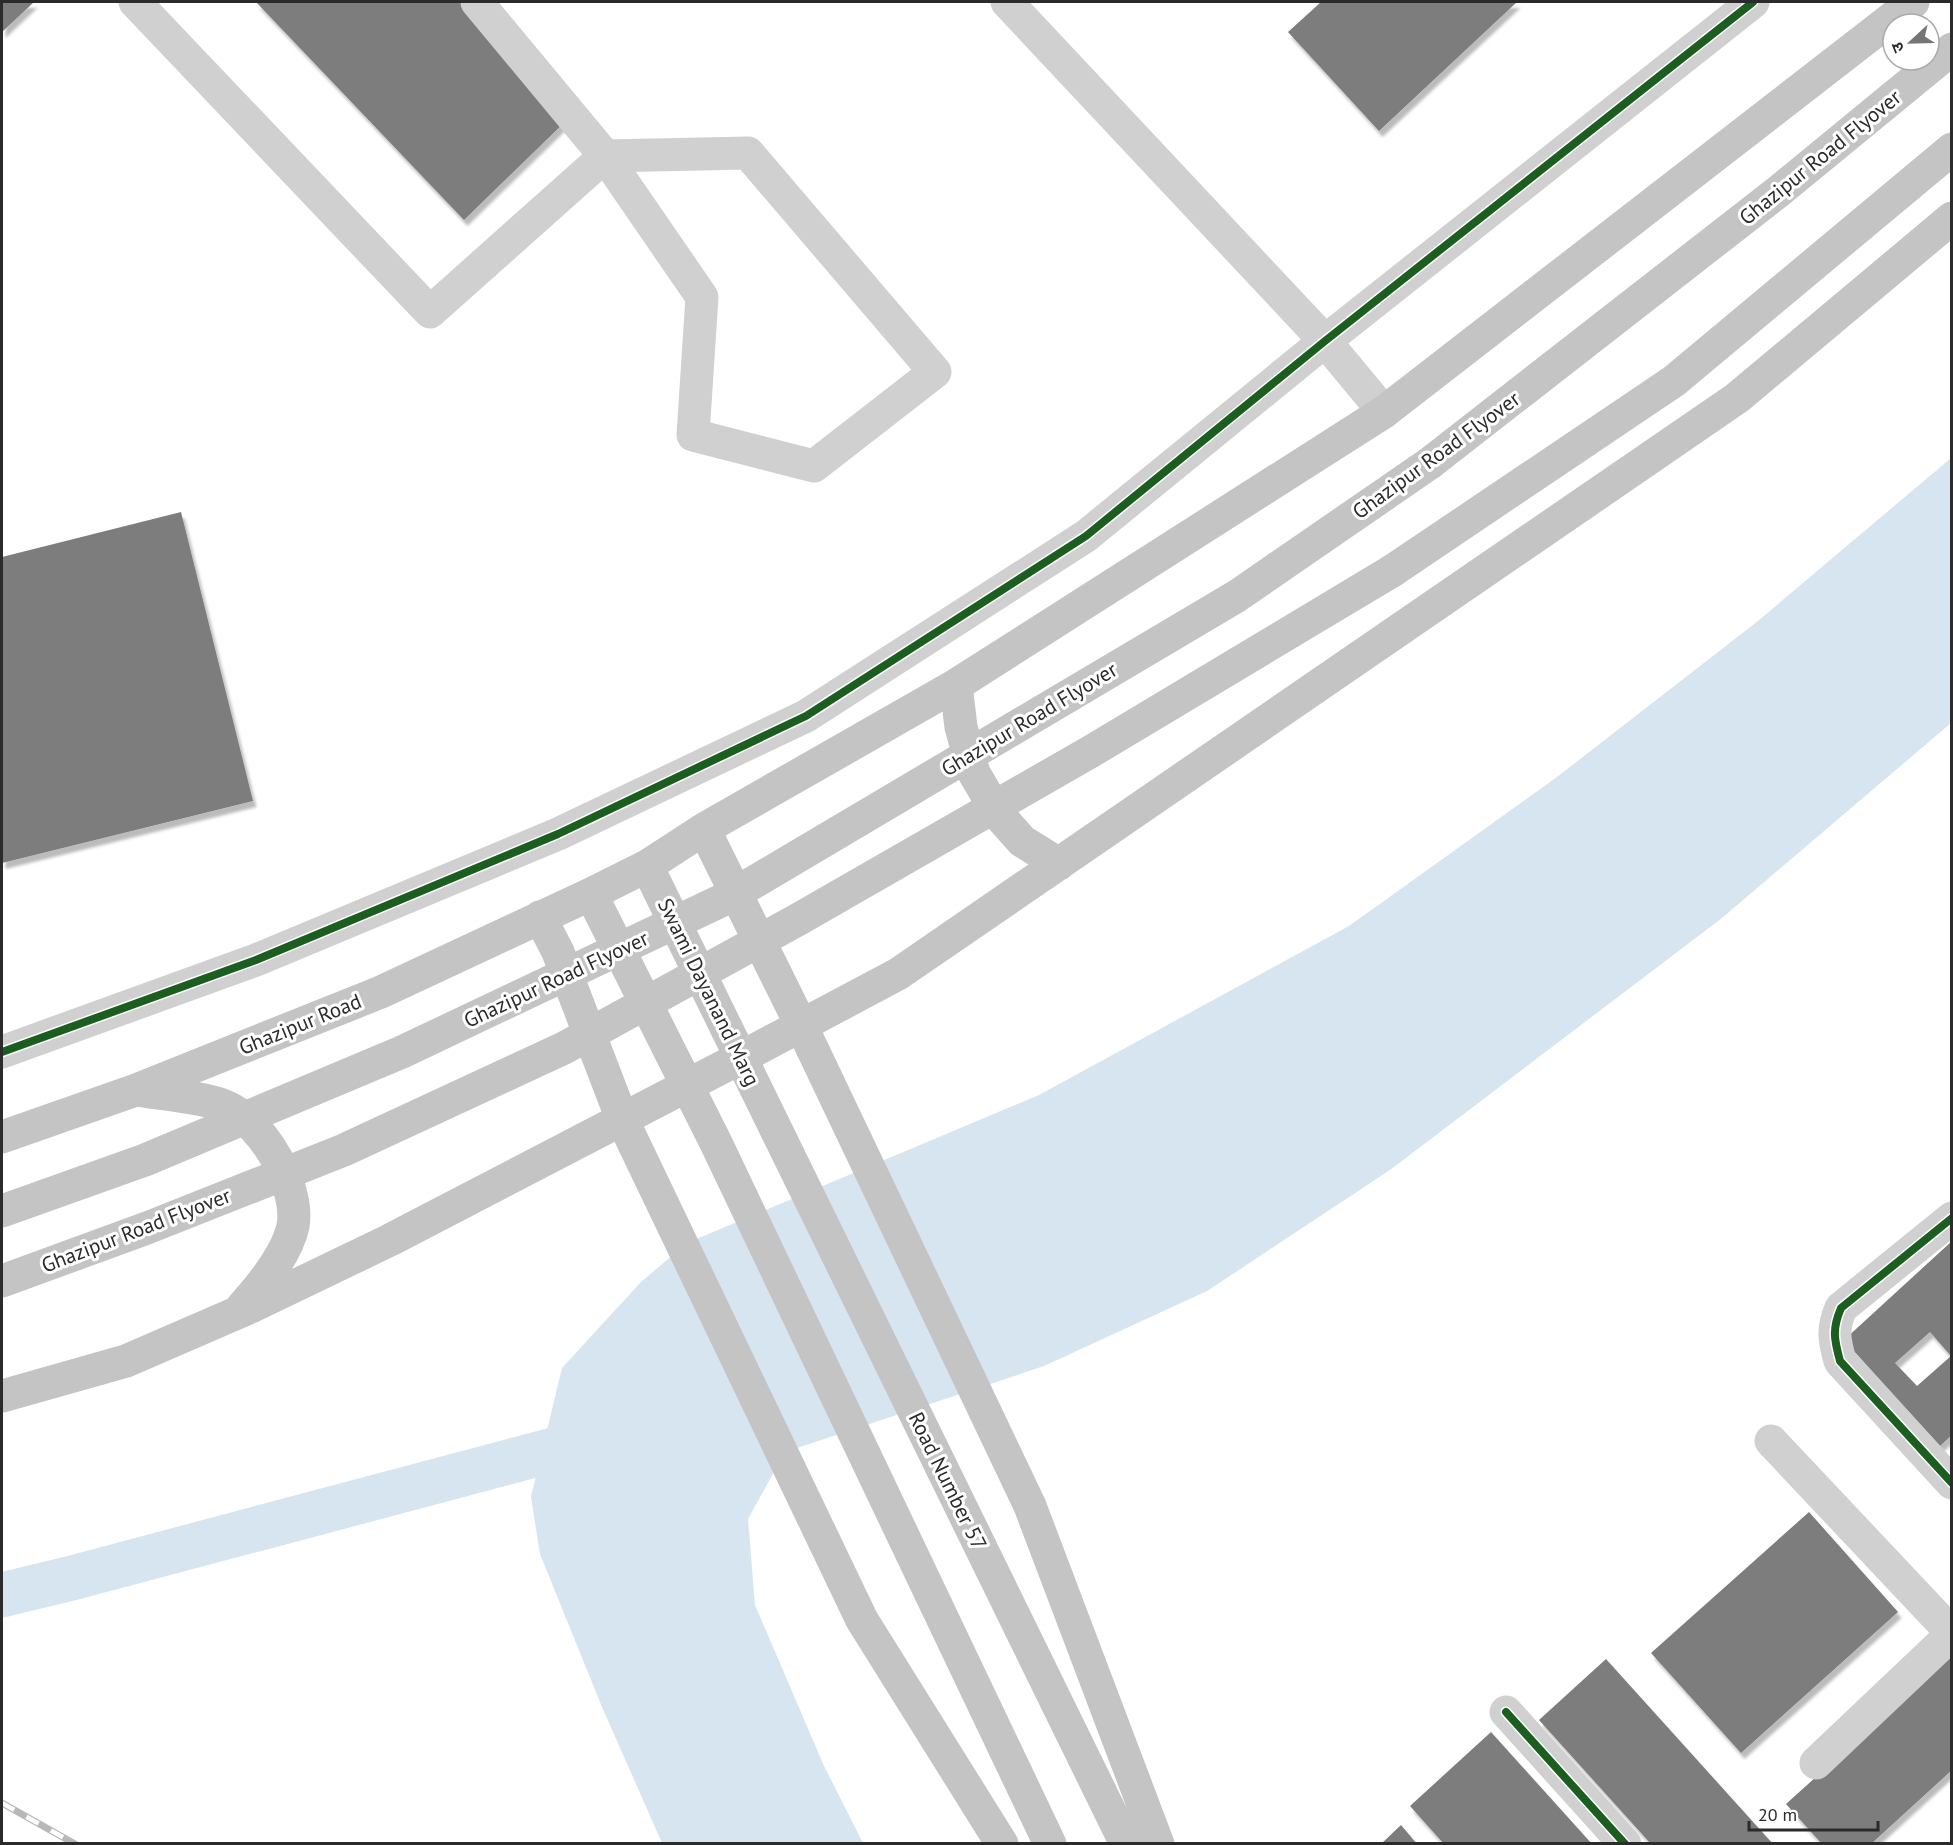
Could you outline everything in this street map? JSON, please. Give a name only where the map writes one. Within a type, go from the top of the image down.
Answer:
[{"type":"main road","name":"Ghazipur Road","points":[[2,1137],[136,1090],[381,992],[591,894],[647,866],[704,829],[956,685],[1384,412],[1913,2]]},
{"type":"main road","name":"Ghazipur Road Flyover","points":[[2,1211],[145,1160],[402,1052],[729,897],[1237,596],[1430,463],[1761,205],[1952,49]]},
{"type":"main road","name":"Ghazipur Road Flyover","points":[[2,1281],[147,1228],[344,1150],[564,1048],[799,919],[1090,752],[1392,571],[1674,381],[1952,149]]},
{"type":"main road","points":[[2,1396],[126,1360],[236,1313],[390,1240],[898,974],[1737,398],[1952,218]]},
{"type":"main road","points":[[956,685],[961,727],[974,773],[998,814],[1022,841],[1059,864]]},
{"type":"main road","points":[[704,829],[801,1025],[1030,1506],[1158,1844]]},
{"type":"main road","name":"Swami Dayanand Marg","points":[[647,866],[771,1118]]},
{"type":"main road","points":[[591,894],[716,1143],[1050,1844]]},
{"type":"main road","points":[[540,917],[558,952],[622,1119],[862,1620],[1002,1844]]},
{"type":"main road","points":[[136,1090],[227,1107],[255,1126],[273,1150],[292,1197],[293,1224],[287,1242],[273,1266],[257,1290],[236,1313]]},
{"type":"main road","name":"Road Number 57","points":[[771,1118],[1126,1844]]},
{"type":"street","points":[[135,2],[430,312],[605,156],[748,153],[935,372],[814,466],[693,435],[702,297],[605,156],[477,2]]},
{"type":"street","points":[[1006,2],[1325,341],[1384,412]]},
{"type":"street","points":[[2,1052],[256,960],[558,834],[806,716],[1086,536],[1325,341],[1753,2]]},
{"type":"street","points":[[1952,1218],[1841,1308],[1834,1324],[1834,1342],[1840,1361],[1952,1483]]},
{"type":"street","points":[[1771,1442],[1952,1633],[1816,1763]]},
{"type":"street","points":[[1506,1712],[1625,1844]]},
{"type":"shaded area","points":[[1951,458],[1951,723],[1722,918],[1390,1170],[1207,1291],[1044,1366],[785,1452],[748,1519],[755,1605],[824,1766],[863,1843],[662,1843],[602,1707],[540,1554],[531,1497],[562,1368],[641,1282],[687,1243],[1039,1095],[1349,926],[1557,777],[1758,621]]},
{"type":"building","points":[[2,2],[34,2],[2,32]]},
{"type":"building","points":[[256,2],[463,2],[571,116],[464,220]]},
{"type":"building","points":[[1321,2],[1517,2],[1379,131],[1288,32]]},
{"type":"building","points":[[181,512],[253,801],[2,863],[2,557]]},
{"type":"building","points":[[1952,1241],[1952,1435],[1940,1446],[1844,1340]],"holes":[[[1930,1332],[1951,1356],[1917,1386],[1895,1363]]]},
{"type":"building","points":[[1809,1512],[1898,1612],[1741,1753],[1651,1653]]},
{"type":"building","points":[[1952,1654],[1952,1770],[1871,1844],[1822,1844],[1786,1804]]},
{"type":"building","points":[[1606,1659],[1773,1844],[1651,1844],[1539,1720]]},
{"type":"building","points":[[1491,1732],[1592,1844],[1444,1844],[1410,1806]]},
{"type":"building","points":[[1401,1825],[1417,1844],[1381,1844]]},
{"type":"waterway","points":[[2,1595],[591,1440],[596,1451]]},
{"type":"railway","points":[[2,1803],[75,1844]]},
{"type":"cycle path","points":[[2,1052],[256,960],[558,834],[806,716],[1086,536],[1325,341],[1753,2]]},
{"type":"cycle path","points":[[1952,1218],[1841,1308],[1835,1334],[1840,1361],[1952,1483]]},
{"type":"cycle path","points":[[1506,1712],[1625,1844]]}]
